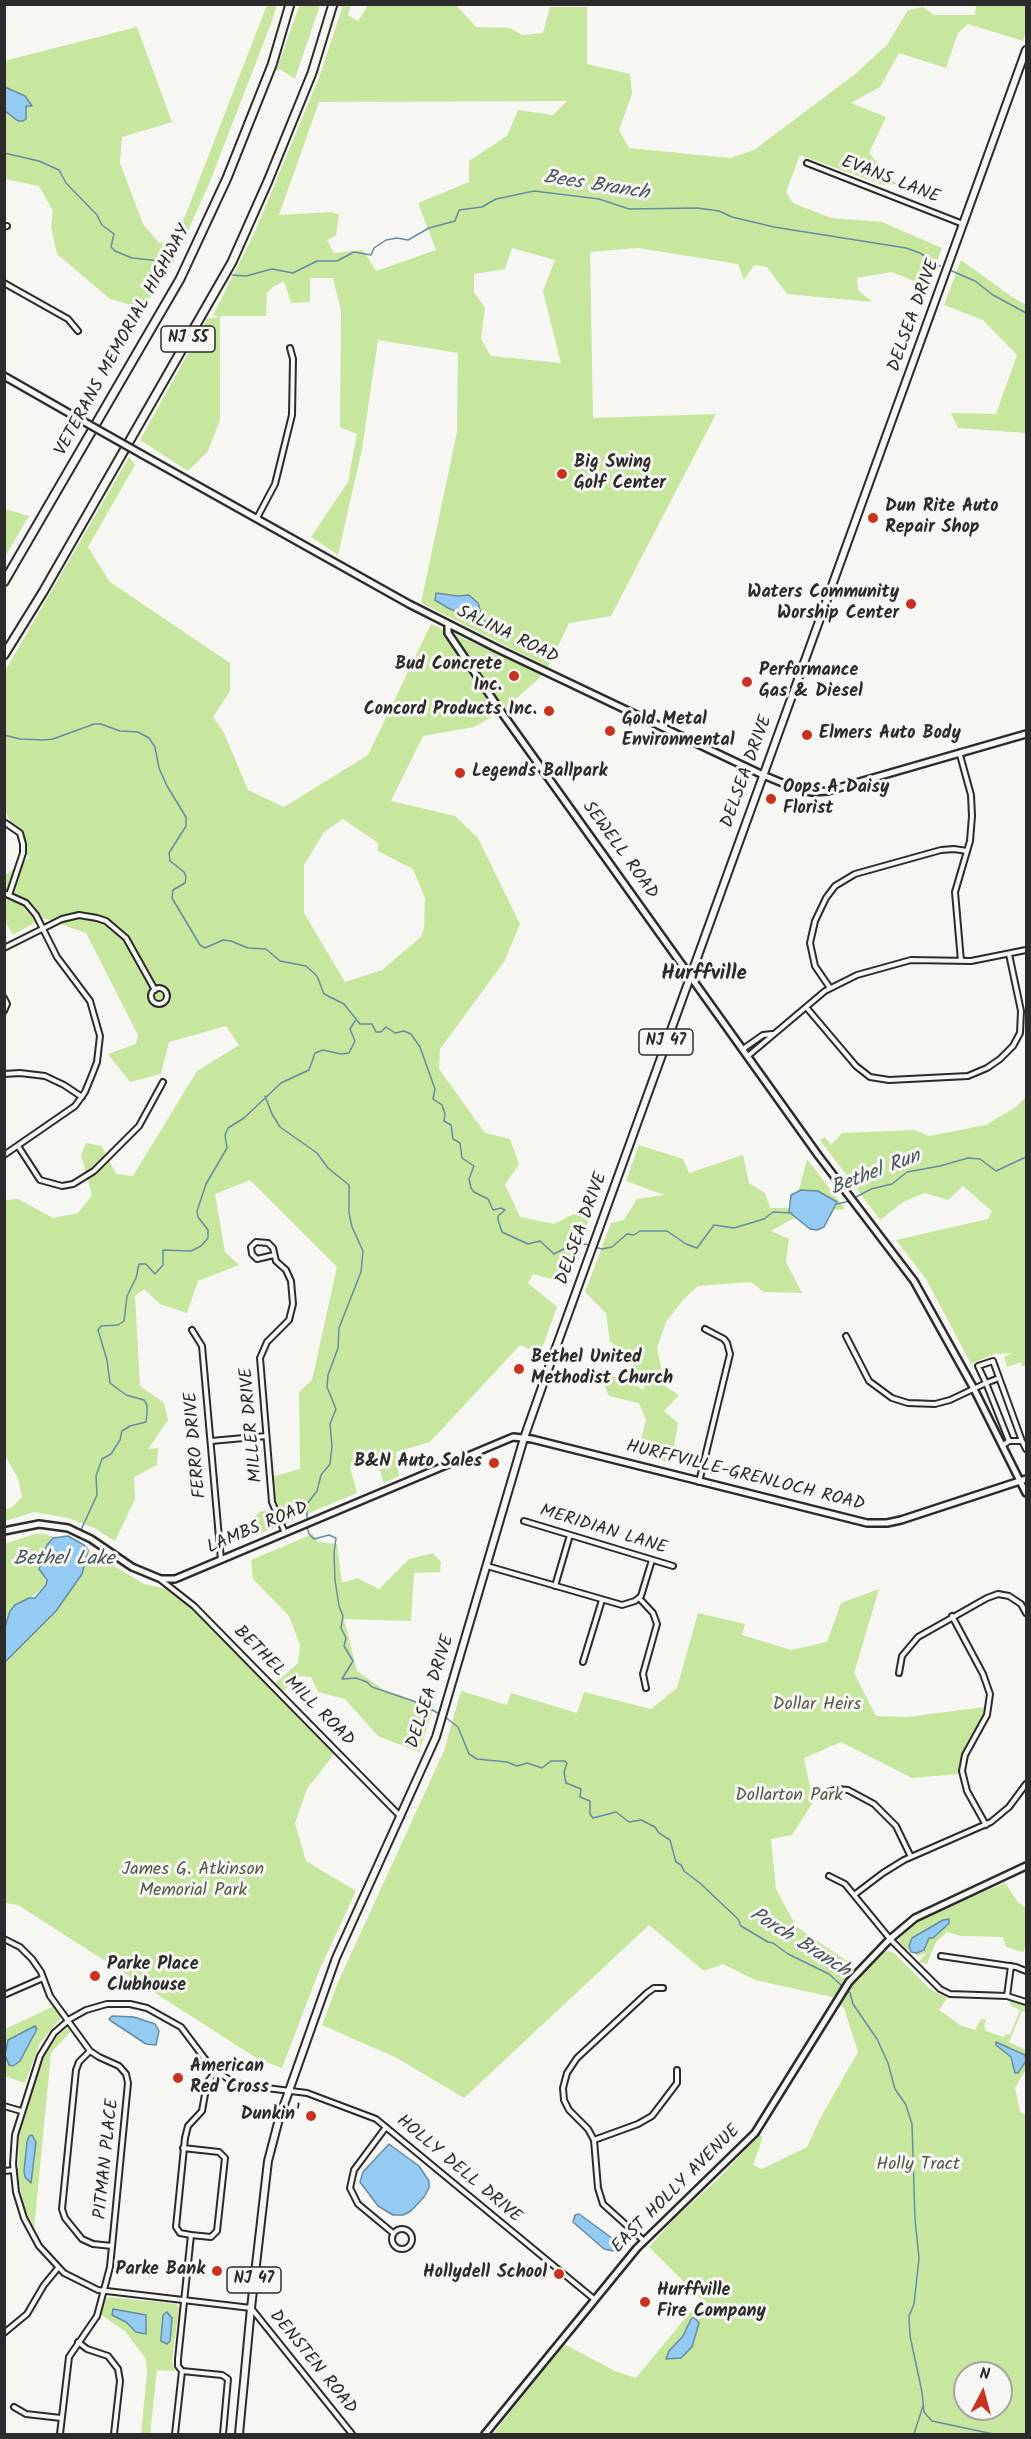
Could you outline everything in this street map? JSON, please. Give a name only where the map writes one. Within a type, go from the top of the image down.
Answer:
[{"type":"highway","name":"VETERANS MEMORIAL HIGHWAY","points":[[4,582],[180,279],[231,167],[272,65],[290,4]]},
{"type":"highway","name":"NJ 55","points":[[4,654],[43,592],[232,262],[312,73],[333,4]]},
{"type":"main road","name":"DELSEA DRIVE","points":[[239,2434],[268,2161],[289,2090],[336,1958],[436,1737],[525,1438],[963,224],[1024,64],[1026,50]]},
{"type":"main road","name":"SALINA ROAD","points":[[4,376],[448,624],[763,776],[797,789],[819,792],[960,755],[1026,734]]},
{"type":"main road","name":"SEWELL ROAD","points":[[448,624],[448,633],[502,713],[818,1155],[914,1281],[973,1387],[1026,1493]]},
{"type":"main road","name":"LAMBS ROAD","points":[[161,1580],[182,1578],[513,1437],[525,1438]]},
{"type":"main road","name":"HURFFVILLE-GRENLOCH ROAD","points":[[525,1438],[851,1521],[878,1524],[901,1520],[1026,1479]]},
{"type":"main road","points":[[4,1531],[39,1524],[68,1528],[91,1539],[132,1567],[161,1580]]},
{"type":"main road","name":"EAST HOLLY AVENUE","points":[[485,2434],[644,2241],[755,2133],[849,1982],[890,1939],[926,1912],[1026,1866]]},
{"type":"street","name":"EVANS LANE","points":[[807,163],[963,224]]},
{"type":"street","points":[[4,283],[68,319],[78,331]]},
{"type":"street","points":[[257,518],[275,484],[292,415],[294,359],[290,348]]},
{"type":"street","points":[[960,755],[972,800],[972,827],[955,892],[961,961]]},
{"type":"street","points":[[4,1155],[75,1106],[82,1097],[97,1062],[100,1036],[90,1001],[57,957],[36,915],[26,903],[7,894],[23,844],[20,833],[5,822]]},
{"type":"street","points":[[830,988],[815,966],[810,943],[814,923],[826,896],[835,886],[855,874],[941,850],[967,851]]},
{"type":"street","points":[[4,948],[62,920],[79,915],[106,921],[126,938],[155,990]]},
{"type":"street","points":[[748,1056],[830,988],[857,975],[912,960],[977,960],[1026,950]]},
{"type":"street","points":[[806,1007],[856,1066],[870,1077],[889,1080],[968,1076],[984,1070],[1000,1059],[1013,1046],[1020,1033],[1021,1011],[1009,954]]},
{"type":"street","points":[[160,988],[165,991],[167,996],[164,1002],[159,1004],[154,1002],[151,996],[155,990],[160,988]]},
{"type":"street","points":[[4,998],[7,1004],[4,1011]]},
{"type":"street","points":[[743,1049],[763,1035],[772,1034]]},
{"type":"street","points":[[4,1074],[45,1076],[64,1084],[82,1097]]},
{"type":"street","points":[[18,1146],[40,1180],[62,1186],[73,1184],[94,1171],[134,1132],[151,1107],[162,1082]]},
{"type":"street","name":"MILLER DRIVE","points":[[274,1255],[257,1259],[252,1254],[251,1247],[256,1242],[265,1241],[273,1248],[274,1255],[291,1281],[293,1304],[288,1320],[267,1342],[262,1352],[272,1502],[285,1534]]},
{"type":"street","points":[[699,1482],[730,1354],[724,1339],[705,1329]]},
{"type":"street","name":"FERRO DRIVE","points":[[192,1330],[202,1346],[221,1561]]},
{"type":"street","points":[[846,1336],[869,1381],[892,1398],[908,1403],[934,1404],[950,1400],[973,1387],[999,1378]]},
{"type":"street","points":[[1009,1441],[978,1366],[993,1361],[1026,1449]]},
{"type":"street","points":[[211,1441],[266,1436]]},
{"type":"street","points":[[1002,1446],[1009,1441],[1022,1441]]},
{"type":"street","name":"MERIDIAN LANE","points":[[525,1521],[673,1566]]},
{"type":"street","points":[[555,1586],[570,1535]]},
{"type":"street","points":[[487,1566],[622,1605],[639,1598],[652,1560]]},
{"type":"street","name":"BETHEL MILL ROAD","points":[[161,1580],[182,1594],[202,1613],[401,1818]]},
{"type":"street","points":[[899,1673],[902,1656],[910,1644],[927,1630],[987,1598],[998,1594],[1015,1599],[1026,1613]]},
{"type":"street","points":[[639,1598],[653,1613],[657,1624],[643,1676],[646,1688]]},
{"type":"street","points":[[583,1662],[602,1600]]},
{"type":"street","points":[[952,1616],[983,1674],[990,1694],[987,1716],[965,1755],[962,1771],[967,1791],[986,1825]]},
{"type":"street","points":[[854,1895],[883,1873],[911,1857],[986,1825],[1005,1811],[1026,1784]]},
{"type":"street","points":[[824,1793],[838,1789],[848,1790],[874,1803],[896,1826],[911,1857]]},
{"type":"street","points":[[830,1876],[841,1881],[890,1939],[930,1982],[944,1992],[1007,1996],[1026,2002]]},
{"type":"street","name":"PITMAN PLACE","points":[[4,1939],[15,1944],[29,1956],[43,1978],[50,1996],[90,2051],[97,2057],[119,2066],[126,2074],[128,2083],[112,2246],[104,2291],[97,2316],[78,2342],[68,2361],[60,2434]]},
{"type":"street","points":[[941,1956],[1011,1966],[1026,1971]]},
{"type":"street","points":[[1007,1996],[1011,1966]]},
{"type":"street","points":[[4,1995],[43,1978]]},
{"type":"street","points":[[644,2241],[612,2214],[601,2200],[594,2140],[588,2129],[566,2105],[563,2088],[567,2073],[577,2058],[647,1993],[654,1988],[663,1988]]},
{"type":"street","points":[[183,2148],[219,2152],[225,2160],[217,2231],[211,2237],[180,2233],[176,2227],[183,2148],[186,2131],[202,2111],[207,2083],[216,2071],[181,2027],[147,2008],[127,2003],[107,2004],[86,2010],[68,2020],[54,2033],[42,2051],[21,2111],[14,2139],[14,2170],[18,2199],[28,2227],[43,2252],[58,2268],[81,2283],[104,2291],[251,2308]]},
{"type":"street","points":[[90,2051],[81,2059],[76,2068],[62,2211],[74,2231],[82,2239],[93,2244],[112,2246]]},
{"type":"street","points":[[594,2140],[638,2124],[652,2116],[677,2083],[677,2070]]},
{"type":"street","name":"HOLLY DELL DRIVE","points":[[216,2071],[242,2085],[307,2093],[366,2115],[387,2127],[594,2299]]},
{"type":"street","points":[[4,2106],[21,2111]]},
{"type":"street","points":[[387,2127],[354,2170],[350,2188],[358,2204],[393,2233]]},
{"type":"street","points":[[4,2170],[14,2170]]},
{"type":"street","points":[[398,2229],[408,2230],[411,2242],[406,2248],[397,2248],[392,2242],[393,2233],[398,2229]]},
{"type":"street","points":[[176,2434],[182,2371],[178,2362],[191,2235]]},
{"type":"street","points":[[4,2333],[27,2314],[43,2287],[58,2268]]},
{"type":"street","name":"DENSTEN ROAD","points":[[251,2308],[352,2434]]},
{"type":"street","points":[[78,2342],[87,2349],[108,2356],[118,2369],[120,2381],[114,2434]]},
{"type":"street","points":[[182,2371],[222,2375],[228,2379],[223,2434]]},
{"type":"street","points":[[14,2407],[26,2414],[61,2418]]},
{"type":"green space","points":[[300,4],[320,5],[295,79],[280,69],[276,71]]},
{"type":"green space","points":[[267,5],[277,5],[272,21],[209,184],[173,264],[143,308],[110,299],[57,254],[51,227],[53,211],[39,186],[5,179],[4,61],[137,27],[172,122],[122,137],[120,163],[143,224],[159,243],[175,242]]},
{"type":"green space","points":[[343,5],[351,5],[348,15],[358,21],[368,5],[456,5],[476,27],[510,28],[522,35],[543,33],[550,7],[587,7],[587,64],[630,74],[632,94],[619,130],[629,148],[730,158],[754,150],[854,75],[887,45],[908,10],[923,7],[934,15],[975,15],[976,5],[1026,5],[1026,30],[1023,41],[968,24],[958,33],[946,68],[899,53],[880,87],[851,103],[886,117],[869,153],[897,184],[883,185],[800,155],[786,192],[793,203],[831,218],[882,222],[942,248],[928,286],[891,272],[857,278],[858,290],[872,302],[787,294],[767,267],[754,265],[744,280],[738,264],[638,248],[590,252],[593,418],[716,414],[611,616],[569,623],[548,667],[421,603],[457,432],[458,353],[378,340],[362,449],[338,555],[311,537],[348,482],[357,434],[340,427],[341,311],[333,278],[310,278],[310,302],[291,303],[284,281],[267,293],[266,316],[220,316],[220,420],[208,451],[188,471],[140,440],[207,319],[218,317],[213,315],[254,234],[320,75]],"holes":[[[567,101],[553,115],[518,110],[507,136],[469,161],[469,182],[418,203],[436,250],[376,271],[363,250],[334,253],[327,240],[336,236],[339,215],[332,212],[279,215],[319,102]],[[512,248],[555,260],[543,291],[561,363],[491,356],[481,339],[485,308],[474,292],[474,274],[505,269]]]},
{"type":"green space","points":[[961,260],[1026,305],[1026,433],[958,428],[951,413],[996,414],[1017,355],[983,320],[944,305]]},
{"type":"green space","points":[[129,457],[135,465],[88,547],[110,582],[230,663],[230,691],[213,717],[224,733],[248,790],[284,807],[368,755],[431,624],[544,674],[502,711],[474,727],[423,736],[391,801],[455,816],[478,838],[520,924],[504,962],[440,1049],[439,1069],[485,1133],[510,1139],[519,1164],[505,1185],[520,1217],[554,1224],[574,1214],[589,1219],[566,1283],[533,1274],[528,1283],[557,1307],[540,1354],[520,1345],[430,1442],[396,1452],[399,1476],[383,1483],[376,1448],[358,1454],[350,1467],[357,1493],[249,1538],[248,1526],[259,1512],[275,1509],[271,1477],[300,1469],[299,1392],[312,1380],[337,1267],[250,1180],[215,1194],[225,1252],[239,1265],[198,1281],[187,1313],[160,1304],[144,1289],[135,1296],[140,1386],[164,1403],[168,1420],[148,1449],[158,1448],[157,1465],[134,1477],[135,1499],[115,1541],[94,1528],[68,1518],[34,1512],[5,1521],[5,1509],[11,1508],[22,1497],[18,1478],[5,1456],[5,1200],[18,1199],[53,1218],[78,1213],[92,1195],[81,1155],[86,1143],[102,1146],[116,1174],[133,1176],[197,1071],[239,1045],[226,1026],[169,1042],[161,1074],[130,1082],[108,1054],[136,1044],[138,1035],[86,933],[43,918],[13,935],[5,921],[4,876],[29,858],[5,811],[5,671]],"holes":[[[343,819],[378,843],[378,851],[413,869],[425,898],[424,928],[421,937],[382,970],[345,982],[304,913],[304,865],[324,832]]]},
{"type":"green space","points":[[4,509],[29,516],[5,557]]},
{"type":"green space","points":[[1026,1097],[1026,1365],[1022,1366],[1021,1362],[1007,1367],[1004,1357],[1013,1353],[994,1354],[971,1364],[926,1279],[896,1240],[988,1219],[992,1211],[963,1186],[948,1200],[924,1193],[903,1202],[880,1220],[820,1140],[825,1137],[831,1145],[842,1133],[915,1130],[929,1136],[986,1125],[1016,1107]]},
{"type":"green space","points":[[639,1145],[683,1159],[689,1173],[743,1155],[749,1183],[765,1193],[770,1208],[789,1208],[799,1190],[807,1159],[845,1209],[834,1210],[823,1228],[794,1218],[771,1231],[789,1239],[786,1262],[802,1293],[764,1292],[751,1282],[698,1286],[683,1300],[666,1322],[657,1348],[665,1386],[679,1395],[664,1411],[678,1423],[671,1463],[637,1455],[646,1420],[639,1403],[609,1396],[603,1383],[605,1375],[630,1380],[643,1390],[647,1375],[633,1370],[628,1352],[610,1342],[606,1313],[585,1292],[611,1223],[624,1220],[637,1199],[664,1195],[626,1181]]},
{"type":"green space","name":"James G. Atkinson Memorial Park","points":[[35,1534],[45,1534],[60,1539],[40,1567],[46,1585],[10,1615],[56,1611],[88,1550],[144,1584],[167,1589],[193,1609],[272,1686],[298,1663],[300,1645],[289,1616],[253,1579],[251,1560],[313,1534],[318,1542],[337,1544],[342,1583],[357,1578],[379,1589],[409,1559],[433,1553],[441,1562],[440,1572],[414,1573],[411,1621],[344,1619],[357,1671],[384,1690],[434,1707],[419,1752],[378,1736],[345,1699],[318,1692],[311,1677],[300,1676],[279,1694],[337,1750],[307,1789],[295,1823],[306,1861],[356,1891],[319,1971],[282,2068],[258,2059],[18,1905],[5,1903],[4,1544]]},
{"type":"green space","points":[[879,1589],[854,1673],[876,1716],[907,1717],[985,1707],[984,1714],[963,1751],[958,1774],[912,1778],[841,1742],[804,1758],[813,1802],[792,1835],[771,1839],[776,1889],[796,1926],[848,1962],[843,1972],[856,1981],[882,1953],[888,1951],[894,1953],[930,1989],[947,1998],[939,2010],[960,2025],[975,2030],[981,2019],[986,2020],[984,2026],[986,2031],[1004,2037],[1006,2034],[1010,2035],[1020,2010],[1010,2005],[1010,2002],[1013,2000],[1026,2006],[1026,2012],[1022,2011],[1009,2042],[1026,2050],[1026,2069],[1015,2088],[1020,2112],[1026,2115],[1026,2434],[493,2434],[564,2344],[615,2371],[636,2378],[701,2299],[649,2247],[759,2135],[763,2137],[753,2165],[762,2169],[807,2147],[822,2115],[858,2052],[844,2008],[832,1997],[755,1980],[723,1964],[704,1971],[649,1925],[464,2098],[397,2058],[322,2025],[339,1980],[444,1751],[461,1691],[507,1705],[511,1693],[577,1713],[584,1692],[651,1709],[677,1688],[698,1613],[745,1624],[742,1635],[791,1650],[827,1642],[841,1603]]},
{"type":"green space","points":[[1005,1883],[1018,1902],[1026,1908],[1026,1945],[1023,1952],[1006,1947],[1003,1937],[961,1936],[947,1932],[936,1942],[927,1964],[919,1962],[926,1953],[918,1956],[913,1953],[921,1953],[926,1948],[929,1938],[944,1928],[949,1919],[943,1920],[913,1938],[908,1951],[898,1940],[912,1925],[933,1912]]},
{"type":"green space","points":[[54,2006],[60,2019],[40,2043],[25,2083],[5,2076],[5,2029]]},
{"type":"green space","points":[[67,2028],[71,2031],[51,2053],[34,2229],[24,2207],[18,2177],[19,2134],[44,2055],[57,2036]]},
{"type":"green space","points":[[110,2297],[176,2304],[179,2307],[172,2361],[175,2371],[157,2370],[150,2434],[141,2434],[147,2374],[146,2359],[125,2331],[100,2314],[104,2300]]},
{"type":"water","points":[[5,87],[25,96],[32,106],[26,106],[26,119],[23,121],[18,121],[5,111]]},
{"type":"water","points":[[436,593],[469,595],[478,603],[483,620],[491,622],[497,619],[500,626],[493,627],[448,608],[435,600]]},
{"type":"water","points":[[801,1190],[818,1191],[837,1202],[824,1227],[817,1230],[810,1229],[789,1212],[791,1195]]},
{"type":"water","name":"Bethel Lake","points":[[68,1536],[84,1545],[88,1550],[82,1574],[56,1611],[5,1662],[5,1627],[10,1611],[15,1605],[29,1598],[35,1598],[46,1585],[47,1580],[39,1569],[47,1545],[53,1538]]},
{"type":"water","points":[[949,1919],[949,1923],[944,1928],[933,1938],[929,1938],[924,1950],[917,1953],[911,1952],[909,1946],[912,1938],[943,1920]]},
{"type":"water","points":[[112,2016],[134,2017],[155,2024],[159,2031],[156,2045],[146,2044],[111,2021],[109,2019]]},
{"type":"water","points":[[35,2026],[37,2029],[20,2061],[13,2066],[9,2065],[5,2055],[8,2040]]},
{"type":"water","points":[[996,2042],[1025,2055],[1026,2061],[1018,2073],[1015,2073],[1011,2057],[996,2045]]},
{"type":"water","points":[[32,2135],[36,2142],[31,2183],[25,2177],[24,2171],[27,2142],[29,2136]]},
{"type":"water","points":[[389,2144],[419,2166],[429,2181],[429,2188],[424,2197],[411,2211],[403,2215],[393,2215],[378,2206],[360,2182],[363,2172]]},
{"type":"water","points":[[579,2214],[616,2241],[618,2246],[616,2249],[613,2251],[604,2249],[573,2222],[575,2215]]},
{"type":"water","points":[[113,2309],[146,2315],[146,2334],[136,2332],[126,2322],[112,2315]]},
{"type":"water","points":[[167,2312],[172,2318],[170,2341],[167,2344],[161,2341],[161,2338],[163,2315]]},
{"type":"water","points":[[694,2317],[699,2323],[692,2347],[681,2358],[666,2359],[669,2351],[683,2336]]},
{"type":"waterway","name":"Bees Branch","points":[[4,153],[39,161],[59,170],[66,183],[97,215],[102,225],[114,234],[111,247],[115,251],[132,258],[170,262]]},
{"type":"waterway","name":"Bees Branch","points":[[232,275],[246,276],[272,269],[293,273],[317,261],[337,261],[354,252],[371,255],[374,248],[386,240],[397,238],[408,240],[429,228],[455,221],[459,210],[482,207],[496,199],[534,191],[599,199],[629,209],[697,208],[719,211],[732,217],[774,227],[906,248],[920,253],[940,266]]},
{"type":"waterway","name":"Bees Branch","points":[[952,271],[975,281],[993,295],[1026,313]]},
{"type":"waterway","points":[[4,735],[20,739],[53,739],[94,724],[101,724],[120,731],[138,732],[149,738],[155,747],[159,768],[167,786],[186,817],[186,826],[169,853],[170,861],[184,872],[186,877],[185,883],[173,890],[172,898],[200,945],[205,948],[223,940],[248,948],[266,949],[280,961],[306,966],[317,976],[324,994],[344,1004],[360,1024],[372,1024],[376,1032],[381,1032],[386,1027],[395,1033],[404,1031],[411,1034],[420,1047],[435,1089],[433,1099],[442,1105],[445,1114],[444,1121],[451,1125],[453,1139],[460,1143],[462,1158],[474,1166],[469,1179],[471,1188],[488,1199],[493,1210],[501,1208],[505,1210],[498,1216],[502,1232],[528,1244],[540,1241],[554,1254],[575,1243],[591,1245]]},
{"type":"waterway","points":[[81,1530],[97,1495],[96,1476],[102,1459],[111,1454],[120,1440],[122,1431],[130,1426],[146,1422],[147,1413],[144,1400],[126,1395],[110,1383],[107,1360],[98,1330],[101,1326],[118,1325],[124,1321],[127,1296],[136,1278],[139,1264],[146,1264],[155,1274],[163,1265],[163,1250],[191,1251],[201,1246],[208,1238],[208,1230],[198,1217],[197,1211],[206,1184],[227,1148],[225,1135],[228,1128],[244,1118],[281,1083],[309,1070],[315,1053],[323,1050],[341,1054],[349,1053],[355,1041],[350,1029],[355,1021]]},
{"type":"waterway","name":"Porch Branch","points":[[265,1096],[280,1127],[317,1153],[328,1168],[349,1185],[349,1213],[352,1227],[363,1251],[361,1272],[339,1328],[338,1348],[328,1375],[327,1387],[336,1409],[330,1424],[332,1446],[330,1464],[321,1475],[317,1491],[307,1504],[307,1521]]},
{"type":"waterway","name":"Bethel Run","points":[[854,1198],[871,1189],[892,1184],[907,1172],[968,1158],[980,1159],[996,1171],[1026,1157]]},
{"type":"waterway","name":"Bethel Run","points":[[837,1204],[850,1201]]},
{"type":"waterway","name":"Bethel Run","points":[[595,1247],[602,1249],[612,1247],[627,1234],[634,1235],[640,1231],[667,1231],[686,1244],[697,1248],[714,1225],[734,1228],[764,1219],[773,1212],[792,1213]]},
{"type":"waterway","name":"Porch Branch","points":[[307,1526],[309,1534],[314,1539],[329,1535],[336,1538],[335,1580],[343,1616],[341,1628],[346,1638],[344,1646],[353,1661],[342,1679],[356,1678],[367,1682],[372,1687],[422,1704],[441,1715]]},
{"type":"waterway","name":"Porch Branch","points":[[445,1717],[458,1727],[469,1754],[477,1759],[507,1762],[517,1766],[527,1763],[542,1768],[551,1761],[565,1761],[567,1763],[564,1772],[566,1783],[581,1789],[580,1797],[590,1801],[590,1814],[593,1818],[616,1812],[629,1822],[641,1820],[655,1827],[659,1833],[670,1840],[676,1862],[738,1919],[741,1926],[788,1954],[829,1974],[850,1993],[853,2004],[877,2039],[888,2063],[895,2089],[906,2105],[912,2124],[915,2219],[919,2258],[914,2304],[909,2316],[910,2336],[924,2412],[932,2421],[993,2434]]},
{"type":"waterway","points":[[914,2434],[923,2406]]},
{"type":"place","name":"Big Swing Golf Center","points":[[562,474]]},
{"type":"place","name":"Dun Rite Auto Repair Shop","points":[[873,518]]},
{"type":"place","name":"Waters Community Worship Center","points":[[911,604]]},
{"type":"place","name":"Bud Concrete Inc.","points":[[514,676]]},
{"type":"place","name":"Performance Gas & Diesel","points":[[747,682]]},
{"type":"place","name":"Concord Products Inc.","points":[[549,711]]},
{"type":"place","name":"Gold Metal Environmental","points":[[610,731]]},
{"type":"place","name":"Elmers Auto Body","points":[[807,735]]},
{"type":"place","name":"Legends Ballpark","points":[[460,773]]},
{"type":"place","name":"Oops A Daisy Florist","points":[[771,799]]},
{"type":"place","name":"Bethel United Methodist Church","points":[[519,1369]]},
{"type":"place","name":"B&N Auto Sales","points":[[494,1463]]},
{"type":"place","name":"Parke Place Clubhouse","points":[[95,1976]]},
{"type":"place","name":"American Red Cross","points":[[178,2078]]},
{"type":"place","name":"Dunkin'","points":[[311,2116]]},
{"type":"place","name":"Parke Bank","points":[[217,2271]]},
{"type":"place","name":"Hollydell School","points":[[559,2274]]},
{"type":"place","name":"Hurffville Fire Company","points":[[645,2302]]},
{"type":"district","name":"Hurffville","points":[[704,975]]},
{"type":"park label","name":"Dollar Heirs","points":[[817,1706]]},
{"type":"park label","name":"Dollarton Park","points":[[789,1797]]},
{"type":"park label","name":"Holly Tract","points":[[918,2166]]}]
